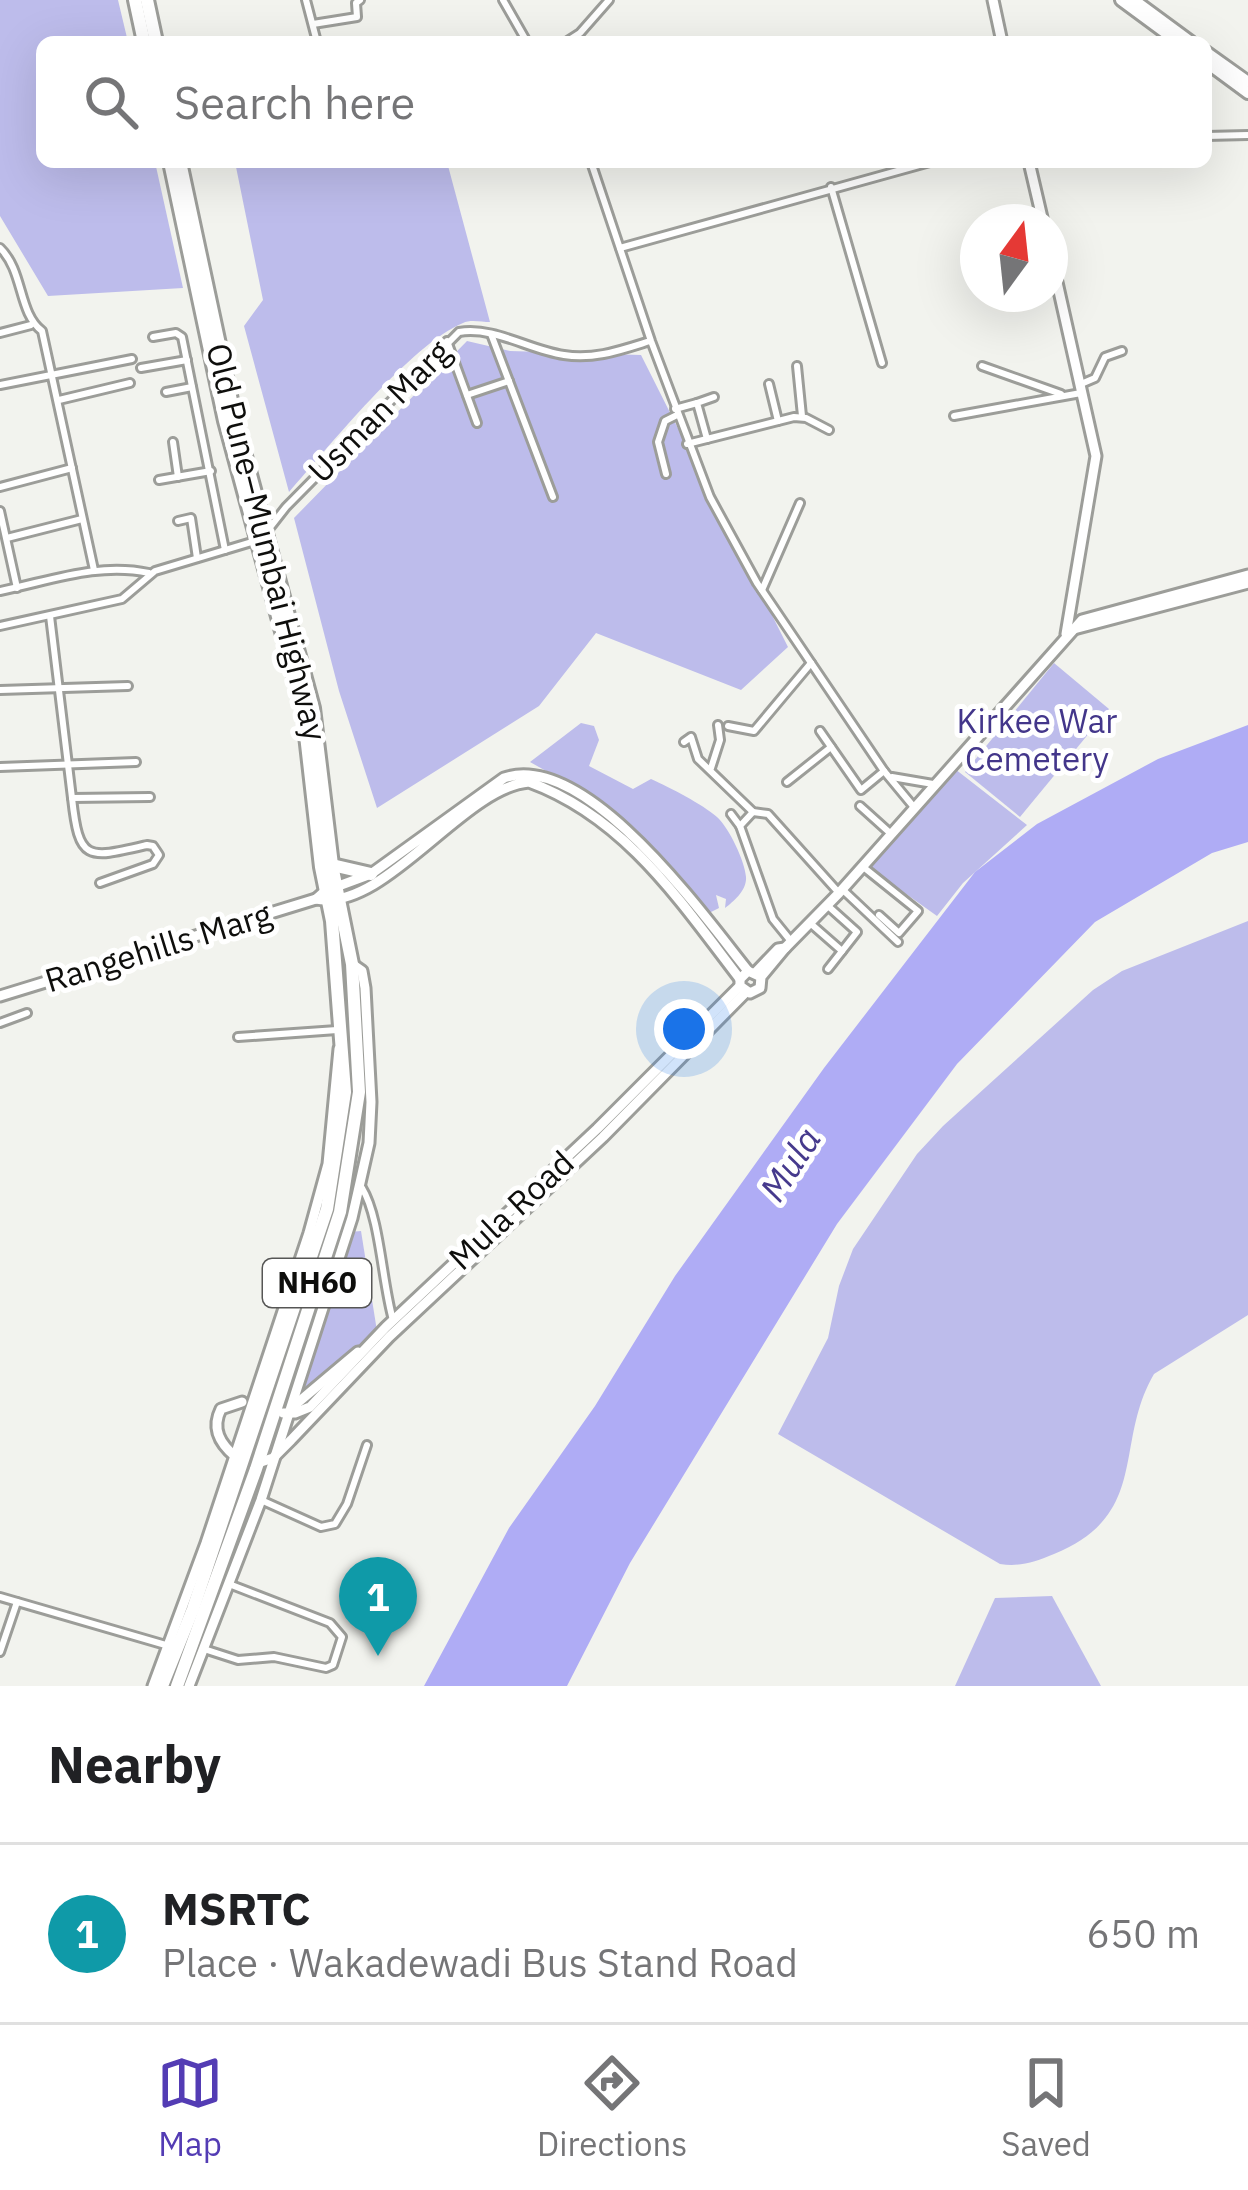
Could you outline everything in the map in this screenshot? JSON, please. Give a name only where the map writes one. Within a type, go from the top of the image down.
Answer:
[{"type":"highway","points":[[135,0],[143,36]]},
{"type":"highway","points":[[147,0],[155,36]]},
{"type":"highway","name":"Old Pune–Mumbai Highway","points":[[171,168],[225,421],[313,707],[332,866],[329,895],[352,964],[359,1092],[340,1212],[285,1410],[177,1686]]},
{"type":"highway","name":"Old Pune–Mumbai Highway","points":[[158,1686],[193,1610],[238,1457],[327,1209],[345,1092],[329,895],[303,709],[181,168]]},
{"type":"highway","points":[[332,866],[371,874]]},
{"type":"main road","points":[[1121,0],[1170,36]]},
{"type":"main road","points":[[1134,0],[1183,36]]},
{"type":"main road","points":[[1212,56],[1248,82]]},
{"type":"main road","points":[[1212,66],[1248,93]]},
{"type":"street","points":[[306,0],[316,36]]},
{"type":"street","points":[[313,25],[357,17],[359,0]]},
{"type":"street","points":[[503,0],[524,36]]},
{"type":"street","points":[[572,36],[609,0]]},
{"type":"street","points":[[992,0],[1001,36]]},
{"type":"street","points":[[1212,136],[1248,135]]},
{"type":"street","points":[[593,168],[687,444],[710,496],[762,590],[886,774],[913,806]]},
{"type":"street","points":[[620,248],[907,168]]},
{"type":"street","points":[[1030,168],[1039,204]]},
{"type":"street","points":[[831,188],[882,363]]},
{"type":"street","points":[[0,248],[17,273],[32,324],[42,331],[94,570]]},
{"type":"street","points":[[1064,312],[1096,456],[1070,632],[1161,601],[1248,579]]},
{"type":"street","points":[[0,333],[32,324]]},
{"type":"street","name":"Usman Marg","points":[[262,537],[286,506],[459,332],[490,334],[583,357],[651,341]]},
{"type":"street","points":[[490,334],[553,496]]},
{"type":"street","points":[[153,337],[181,335],[225,550]]},
{"type":"street","points":[[447,340],[477,423]]},
{"type":"street","points":[[954,416],[1065,395],[1095,378],[1105,357],[1122,350]]},
{"type":"street","points":[[0,385],[132,358]]},
{"type":"street","points":[[140,368],[187,360]]},
{"type":"street","points":[[796,366],[801,416]]},
{"type":"street","points":[[982,366],[1065,395]]},
{"type":"street","points":[[467,395],[508,381]]},
{"type":"street","points":[[59,400],[130,383]]},
{"type":"street","points":[[769,384],[778,421]]},
{"type":"street","points":[[166,392],[194,387]]},
{"type":"street","points":[[666,474],[658,442],[665,421],[714,398]]},
{"type":"street","points":[[697,403],[707,439]]},
{"type":"street","points":[[687,444],[801,416],[829,430]]},
{"type":"street","points":[[173,442],[178,477]]},
{"type":"street","points":[[0,487],[72,469]]},
{"type":"street","points":[[159,481],[211,471]]},
{"type":"street","points":[[762,590],[800,502]]},
{"type":"street","points":[[0,511],[17,588]]},
{"type":"street","points":[[178,521],[191,518],[197,558]]},
{"type":"street","points":[[7,538],[82,519]]},
{"type":"street","points":[[0,626],[122,599],[152,573],[262,537]]},
{"type":"street","points":[[0,591],[94,570],[122,567],[152,573]]},
{"type":"street","points":[[50,616],[79,844],[98,854],[153,845],[158,855],[153,864],[100,883]]},
{"type":"street","name":"Mula Road","points":[[285,1410],[394,1327],[748,980],[783,955],[1070,632]]},
{"type":"street","points":[[728,726],[754,731],[812,663]]},
{"type":"street","points":[[0,691],[128,686]]},
{"type":"street","points":[[712,768],[718,725]]},
{"type":"street","points":[[820,731],[861,790],[886,774],[933,784]]},
{"type":"street","points":[[684,742],[691,737],[696,756],[753,812],[768,814],[840,891],[898,943]]},
{"type":"street","points":[[788,782],[831,747]]},
{"type":"street","points":[[0,767],[136,762]]},
{"type":"street","points":[[329,895],[371,874],[504,778],[530,773],[602,809],[647,848],[748,980]]},
{"type":"street","points":[[329,895],[368,886],[507,786],[529,782],[597,816],[641,854],[748,980]]},
{"type":"street","points":[[73,798],[150,796]]},
{"type":"street","points":[[860,806],[890,833]]},
{"type":"street","points":[[740,826],[753,812]]},
{"type":"street","points":[[731,814],[788,945]]},
{"type":"street","points":[[862,866],[918,911],[899,933],[879,915]]},
{"type":"street","name":"Rangehills Marg","points":[[0,995],[329,895]]},
{"type":"street","points":[[827,905],[857,932],[828,969]]},
{"type":"street","points":[[810,923],[842,950]]},
{"type":"street","points":[[285,1410],[360,1185],[369,1143],[364,978],[352,964]]},
{"type":"street","points":[[0,1023],[27,1013]]},
{"type":"street","points":[[238,1037],[341,1035]]},
{"type":"street","points":[[189,1686],[261,1499],[266,1460],[394,1327],[370,1200],[360,1185]]},
{"type":"street","points":[[158,1686],[238,1457],[217,1434],[216,1422],[221,1409],[242,1402]]},
{"type":"street","points":[[261,1499],[321,1527],[335,1524],[347,1504],[367,1445]]},
{"type":"street","points":[[204,1649],[238,1660],[274,1657],[326,1668],[334,1664],[342,1637],[330,1623],[229,1584]]},
{"type":"street","points":[[0,1597],[170,1646]]},
{"type":"street","points":[[0,1652],[17,1602]]},
{"type":"green space","points":[[0,0],[118,0],[127,36],[36,36],[36,168],[156,168],[183,288],[48,296],[0,216]]},
{"type":"green space","points":[[236,168],[449,168],[490,322],[463,323],[419,352],[289,492],[244,326],[263,300]]},
{"type":"green space","points":[[467,341],[510,351],[641,355],[788,647],[741,690],[596,633],[539,706],[377,808],[339,691],[294,518]]},
{"type":"green space","name":"Kirkee War Cemetery","points":[[1054,663],[1109,709],[1020,817],[965,772]]},
{"type":"green space","points":[[581,723],[594,726],[599,740],[589,766],[633,789],[651,779],[722,822],[740,854],[746,877],[736,899],[725,908],[726,899],[716,895],[719,908],[707,914],[678,873],[596,799],[530,762]]},
{"type":"green space","points":[[955,769],[1027,825],[963,883],[937,916],[867,866]]},
{"type":"green space","points":[[1248,921],[1248,1315],[1154,1374],[1142,1400],[1125,1475],[1105,1519],[1084,1538],[1054,1554],[1027,1563],[1000,1564],[778,1434],[828,1338],[853,1249],[917,1154],[1093,990],[1122,971]]},
{"type":"green space","points":[[361,1231],[377,1331],[297,1400],[350,1232]]},
{"type":"green space","points":[[1052,1596],[1101,1686],[955,1686],[995,1598]]},
{"type":"water","name":"Mula","points":[[1248,725],[1248,842],[1212,853],[1095,922],[957,1064],[837,1224],[630,1563],[567,1686],[424,1686],[509,1528],[595,1406],[675,1276],[824,1068],[975,872],[1037,824],[1158,759]]},
{"type":"place","name":"MSRTC","points":[[378,1656]]}]
